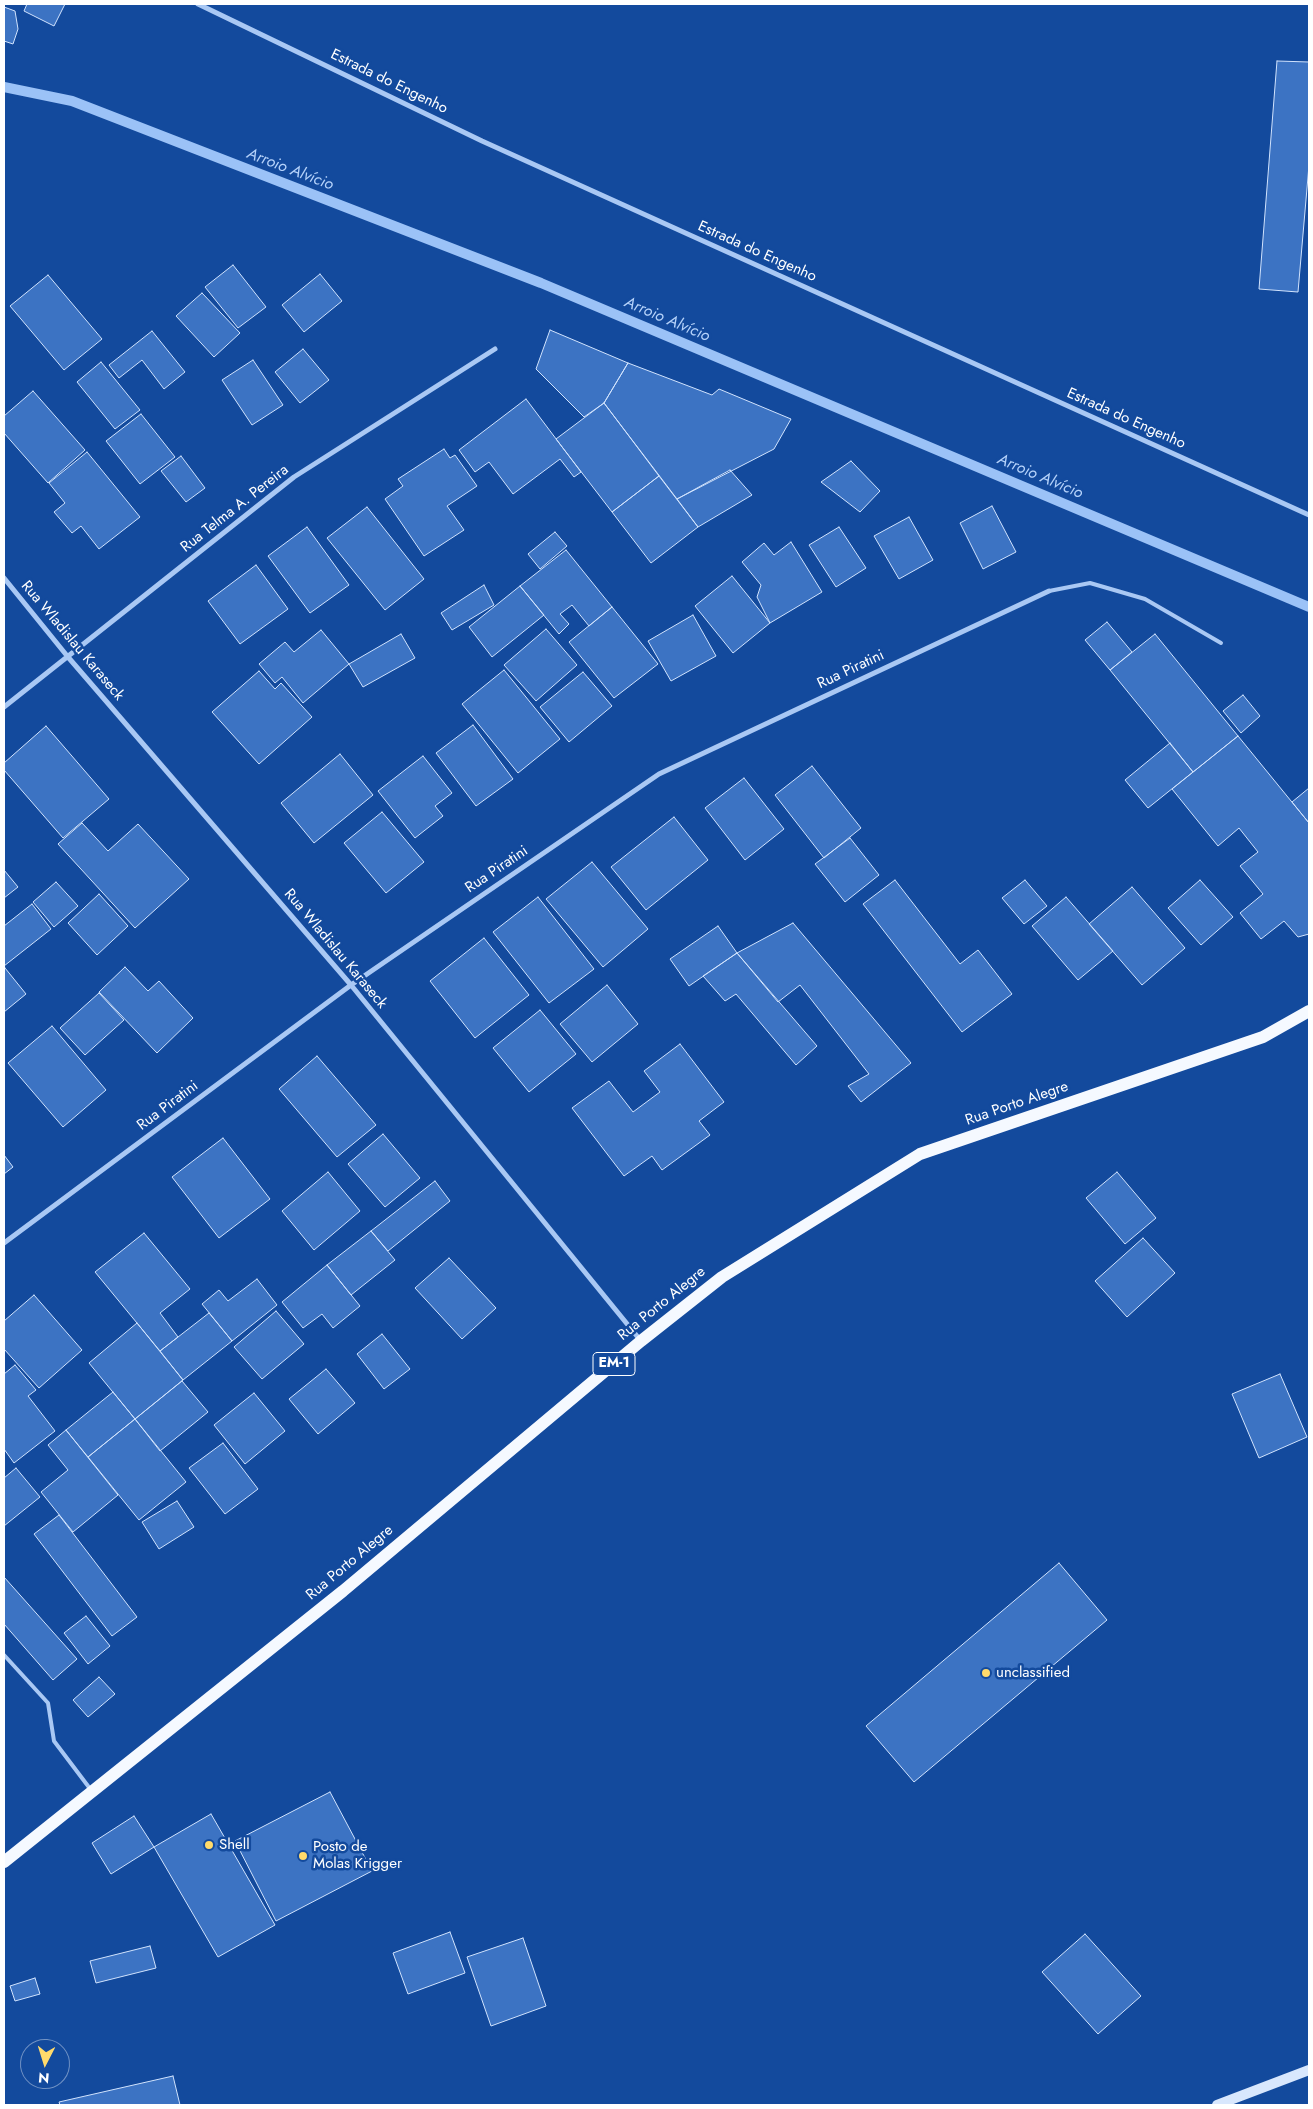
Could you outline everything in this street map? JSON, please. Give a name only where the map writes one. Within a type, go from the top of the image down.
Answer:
[{"type":"main road","name":"Rua Porto Alegre","points":[[4,1862],[343,1591],[641,1342],[722,1277],[920,1154],[1263,1037],[1309,1011]]},
{"type":"main road","points":[[1217,2105],[1309,2070]]},
{"type":"street","name":"Estrada do Engenho","points":[[198,4],[482,141],[1309,515]]},
{"type":"street","name":"Rua Telma A. Pereira","points":[[4,707],[294,477],[495,349]]},
{"type":"street","name":"Rua Wladislau Karaseck","points":[[4,578],[68,657],[351,986],[641,1342]]},
{"type":"street","name":"Rua Piratini","points":[[4,1243],[351,986],[659,774],[1049,591]]},
{"type":"lane","points":[[1049,591],[1090,583],[1145,599],[1221,643]]},
{"type":"lane","points":[[4,1655],[48,1702],[54,1741],[92,1791]]},
{"type":"building","points":[[27,4],[65,4],[54,26],[24,11]]},
{"type":"building","points":[[4,7],[15,11],[18,29],[13,44],[4,41]]},
{"type":"building","points":[[1277,61],[1309,62],[1309,165],[1298,292],[1259,289]]},
{"type":"building","points":[[233,265],[266,307],[238,328],[205,287]]},
{"type":"building","points":[[320,274],[342,301],[304,332],[282,305]]},
{"type":"building","points":[[48,275],[102,339],[64,370],[10,306]]},
{"type":"building","points":[[202,293],[240,333],[214,357],[176,316]]},
{"type":"building","points":[[550,330],[628,363],[604,403],[584,417],[536,369]]},
{"type":"building","points":[[152,331],[185,372],[164,389],[142,360],[119,378],[109,365]]},
{"type":"building","points":[[303,349],[329,380],[300,403],[275,372]]},
{"type":"building","points":[[253,360],[283,405],[252,425],[222,380]]},
{"type":"building","points":[[101,362],[140,410],[115,429],[77,382]]},
{"type":"building","points":[[628,363],[712,395],[719,389],[791,419],[774,449],[677,499],[604,403]]},
{"type":"building","points":[[33,391],[85,450],[48,483],[4,433],[4,416]]},
{"type":"building","points":[[526,399],[581,472],[574,477],[560,459],[513,494],[489,462],[475,472],[459,450]]},
{"type":"building","points":[[604,403],[659,476],[612,512],[556,439]]},
{"type":"building","points":[[141,414],[175,457],[140,484],[106,441]]},
{"type":"building","points":[[444,449],[450,458],[455,455],[477,486],[447,506],[464,530],[424,556],[385,499],[403,486],[398,479]]},
{"type":"building","points":[[87,452],[140,517],[99,549],[81,526],[72,533],[54,512],[65,503],[49,483]]},
{"type":"building","points":[[181,456],[205,488],[186,502],[161,471]]},
{"type":"building","points":[[851,461],[880,491],[860,512],[821,482]]},
{"type":"building","points":[[730,470],[752,495],[698,527],[677,499]]},
{"type":"building","points":[[659,476],[698,527],[651,563],[612,512]]},
{"type":"building","points":[[992,506],[1016,552],[983,569],[960,523]]},
{"type":"building","points":[[367,507],[424,579],[385,610],[327,538]]},
{"type":"building","points":[[909,517],[933,560],[899,579],[874,536]]},
{"type":"building","points":[[307,527],[349,585],[310,613],[268,556]]},
{"type":"building","points":[[839,527],[866,568],[836,587],[809,545]]},
{"type":"building","points":[[555,532],[567,546],[540,569],[528,554]]},
{"type":"building","points":[[791,542],[822,592],[770,623],[757,597],[761,585],[742,562],[764,543],[774,555]]},
{"type":"building","points":[[566,550],[612,607],[589,626],[572,605],[560,614],[569,624],[559,634],[520,586]]},
{"type":"building","points":[[256,565],[288,609],[240,644],[208,601]]},
{"type":"building","points":[[732,576],[770,623],[733,653],[695,606]]},
{"type":"building","points":[[484,585],[494,605],[452,630],[441,613]]},
{"type":"building","points":[[520,586],[544,615],[492,657],[469,627]]},
{"type":"building","points":[[612,607],[658,664],[614,698],[569,642]]},
{"type":"building","points":[[693,615],[716,656],[671,681],[648,641]]},
{"type":"building","points":[[1107,622],[1132,652],[1110,670],[1085,640]]},
{"type":"building","points":[[546,629],[577,665],[536,701],[504,665]]},
{"type":"building","points":[[321,630],[349,664],[303,703],[282,677],[275,683],[259,664],[285,642],[294,652]]},
{"type":"building","points":[[401,634],[415,658],[363,687],[349,664]]},
{"type":"building","points":[[1155,634],[1238,736],[1193,772],[1110,670]]},
{"type":"building","points":[[504,670],[560,739],[518,773],[462,704]]},
{"type":"building","points":[[259,671],[275,689],[281,683],[312,717],[259,764],[212,712]]},
{"type":"building","points":[[583,672],[612,706],[569,742],[540,707]]},
{"type":"building","points":[[1243,695],[1260,716],[1241,733],[1223,711]]},
{"type":"building","points":[[473,725],[513,779],[476,806],[436,753]]},
{"type":"building","points":[[46,726],[109,799],[63,838],[4,770],[4,763]]},
{"type":"building","points":[[1238,736],[1309,823],[1309,934],[1298,937],[1284,921],[1261,939],[1240,913],[1263,894],[1240,866],[1258,852],[1239,828],[1218,846],[1172,789]]},
{"type":"building","points":[[1170,743],[1193,772],[1148,808],[1125,780]]},
{"type":"building","points":[[340,754],[373,795],[314,843],[281,803]]},
{"type":"building","points":[[423,756],[452,793],[435,806],[443,816],[415,838],[378,791]]},
{"type":"building","points":[[812,766],[861,828],[824,858],[775,795]]},
{"type":"building","points":[[744,778],[784,829],[745,860],[705,808]]},
{"type":"building","points":[[1309,788],[1309,823],[1292,802]]},
{"type":"building","points":[[382,812],[424,862],[386,893],[344,843]]},
{"type":"building","points":[[674,817],[708,860],[646,910],[611,867]]},
{"type":"building","points":[[82,823],[108,851],[138,824],[189,879],[135,928],[58,844]]},
{"type":"building","points":[[850,838],[879,875],[845,902],[815,864]]},
{"type":"building","points":[[592,862],[648,929],[603,967],[546,899]]},
{"type":"building","points":[[4,870],[18,887],[4,898]]},
{"type":"building","points":[[895,880],[960,964],[978,950],[1012,994],[962,1032],[863,904]]},
{"type":"building","points":[[1025,880],[1047,906],[1024,924],[1002,898]]},
{"type":"building","points":[[1200,880],[1233,917],[1201,945],[1168,908]]},
{"type":"building","points":[[56,882],[78,906],[54,927],[33,902]]},
{"type":"building","points":[[1132,887],[1185,948],[1142,985],[1089,924]]},
{"type":"building","points":[[99,894],[128,926],[97,955],[68,923]]},
{"type":"building","points":[[538,897],[594,969],[549,1003],[493,932]]},
{"type":"building","points":[[1066,897],[1113,951],[1078,980],[1032,926]]},
{"type":"building","points":[[32,904],[51,929],[4,966],[4,926]]},
{"type":"building","points":[[793,923],[911,1063],[861,1102],[848,1086],[869,1074],[800,985],[778,1002],[737,953]]},
{"type":"building","points":[[718,926],[737,953],[689,986],[670,959]]},
{"type":"building","points":[[484,938],[529,995],[475,1038],[430,981]]},
{"type":"building","points":[[737,953],[817,1046],[796,1065],[736,994],[725,1001],[703,976]]},
{"type":"building","points":[[125,967],[148,991],[159,981],[193,1018],[157,1053],[99,992]]},
{"type":"building","points":[[4,969],[26,994],[4,1012]]},
{"type":"building","points":[[607,985],[638,1024],[592,1062],[560,1024]]},
{"type":"building","points":[[99,993],[124,1020],[85,1055],[60,1028]]},
{"type":"building","points":[[540,1010],[576,1054],[529,1092],[493,1048]]},
{"type":"building","points":[[52,1026],[106,1090],[63,1127],[8,1063]]},
{"type":"building","points":[[680,1044],[724,1102],[699,1121],[710,1135],[662,1170],[652,1156],[624,1176],[572,1108],[609,1081],[633,1112],[660,1092],[644,1071]]},
{"type":"building","points":[[317,1056],[376,1125],[337,1157],[279,1089]]},
{"type":"building","points":[[383,1134],[420,1178],[385,1207],[348,1164]]},
{"type":"building","points":[[223,1138],[270,1199],[219,1238],[172,1177]]},
{"type":"building","points":[[4,1155],[13,1167],[4,1174]]},
{"type":"building","points":[[328,1172],[360,1211],[314,1250],[282,1211]]},
{"type":"building","points":[[1117,1172],[1156,1218],[1125,1244],[1086,1198]]},
{"type":"building","points":[[435,1181],[450,1201],[388,1251],[371,1231]]},
{"type":"building","points":[[371,1231],[395,1260],[351,1295],[327,1265]]},
{"type":"building","points":[[144,1233],[190,1289],[160,1313],[178,1337],[160,1351],[95,1272]]},
{"type":"building","points":[[1143,1238],[1175,1273],[1127,1317],[1095,1281]]},
{"type":"building","points":[[449,1258],[496,1308],[462,1339],[415,1288]]},
{"type":"building","points":[[327,1265],[360,1306],[333,1328],[322,1314],[303,1328],[282,1302]]},
{"type":"building","points":[[257,1279],[277,1305],[232,1341],[202,1304],[219,1290],[228,1301]]},
{"type":"building","points":[[34,1295],[82,1350],[39,1388],[4,1349],[4,1321]]},
{"type":"building","points":[[276,1311],[304,1344],[262,1379],[234,1347]]},
{"type":"building","points":[[209,1313],[232,1341],[183,1380],[160,1351]]},
{"type":"building","points":[[137,1323],[183,1380],[135,1419],[89,1363]]},
{"type":"building","points":[[382,1334],[410,1369],[384,1389],[357,1354]]},
{"type":"building","points":[[15,1365],[36,1390],[28,1396],[55,1431],[14,1463],[4,1449],[4,1374]]},
{"type":"building","points":[[326,1369],[355,1403],[318,1434],[289,1399]]},
{"type":"building","points":[[1280,1374],[1307,1437],[1259,1458],[1232,1394]]},
{"type":"building","points":[[182,1381],[208,1412],[160,1451],[135,1419]]},
{"type":"building","points":[[113,1392],[135,1419],[88,1457],[66,1430]]},
{"type":"building","points":[[254,1393],[285,1431],[245,1464],[214,1425]]},
{"type":"building","points":[[135,1419],[186,1482],[139,1520],[88,1457]]},
{"type":"building","points":[[66,1430],[118,1495],[73,1532],[41,1492],[68,1470],[48,1445]]},
{"type":"building","points":[[223,1443],[258,1489],[225,1514],[189,1468]]},
{"type":"building","points":[[16,1468],[40,1497],[4,1526],[4,1478]]},
{"type":"building","points":[[177,1501],[194,1527],[159,1549],[142,1522]]},
{"type":"building","points":[[59,1515],[137,1617],[112,1636],[34,1534]]},
{"type":"building","name":"unclassified","points":[[1059,1563],[1107,1620],[914,1782],[866,1726]]},
{"type":"building","points":[[4,1577],[77,1659],[53,1680],[4,1624]]},
{"type":"building","points":[[86,1616],[110,1646],[88,1664],[64,1633]]},
{"type":"building","points":[[99,1677],[115,1694],[88,1717],[73,1700]]},
{"type":"building","name":"Posto de Molas Krigger","points":[[330,1792],[372,1871],[276,1921],[235,1841]]},
{"type":"building","points":[[211,1814],[275,1925],[218,1957],[154,1847]]},
{"type":"building","points":[[134,1816],[154,1847],[111,1874],[92,1843]]},
{"type":"building","points":[[450,1932],[465,1973],[408,1994],[393,1953]]},
{"type":"building","points":[[1085,1934],[1141,1996],[1098,2034],[1042,1972]]},
{"type":"building","points":[[523,1938],[546,2006],[491,2026],[467,1957]]},
{"type":"building","points":[[150,1946],[156,1968],[96,1983],[90,1961]]},
{"type":"building","points":[[35,1978],[40,1994],[15,2001],[10,1986]]},
{"type":"building","points":[[173,2076],[180,2105],[60,2105],[59,2102]]},
{"type":"waterway","name":"Arroio Alvício","points":[[4,87],[72,101],[541,283],[1309,607]]},
{"type":"place","name":"unclassified","points":[[986,1673]]},
{"type":"place","name":"Shell","points":[[209,1845]]},
{"type":"place","name":"Posto de Molas Krigger","points":[[303,1856]]}]
